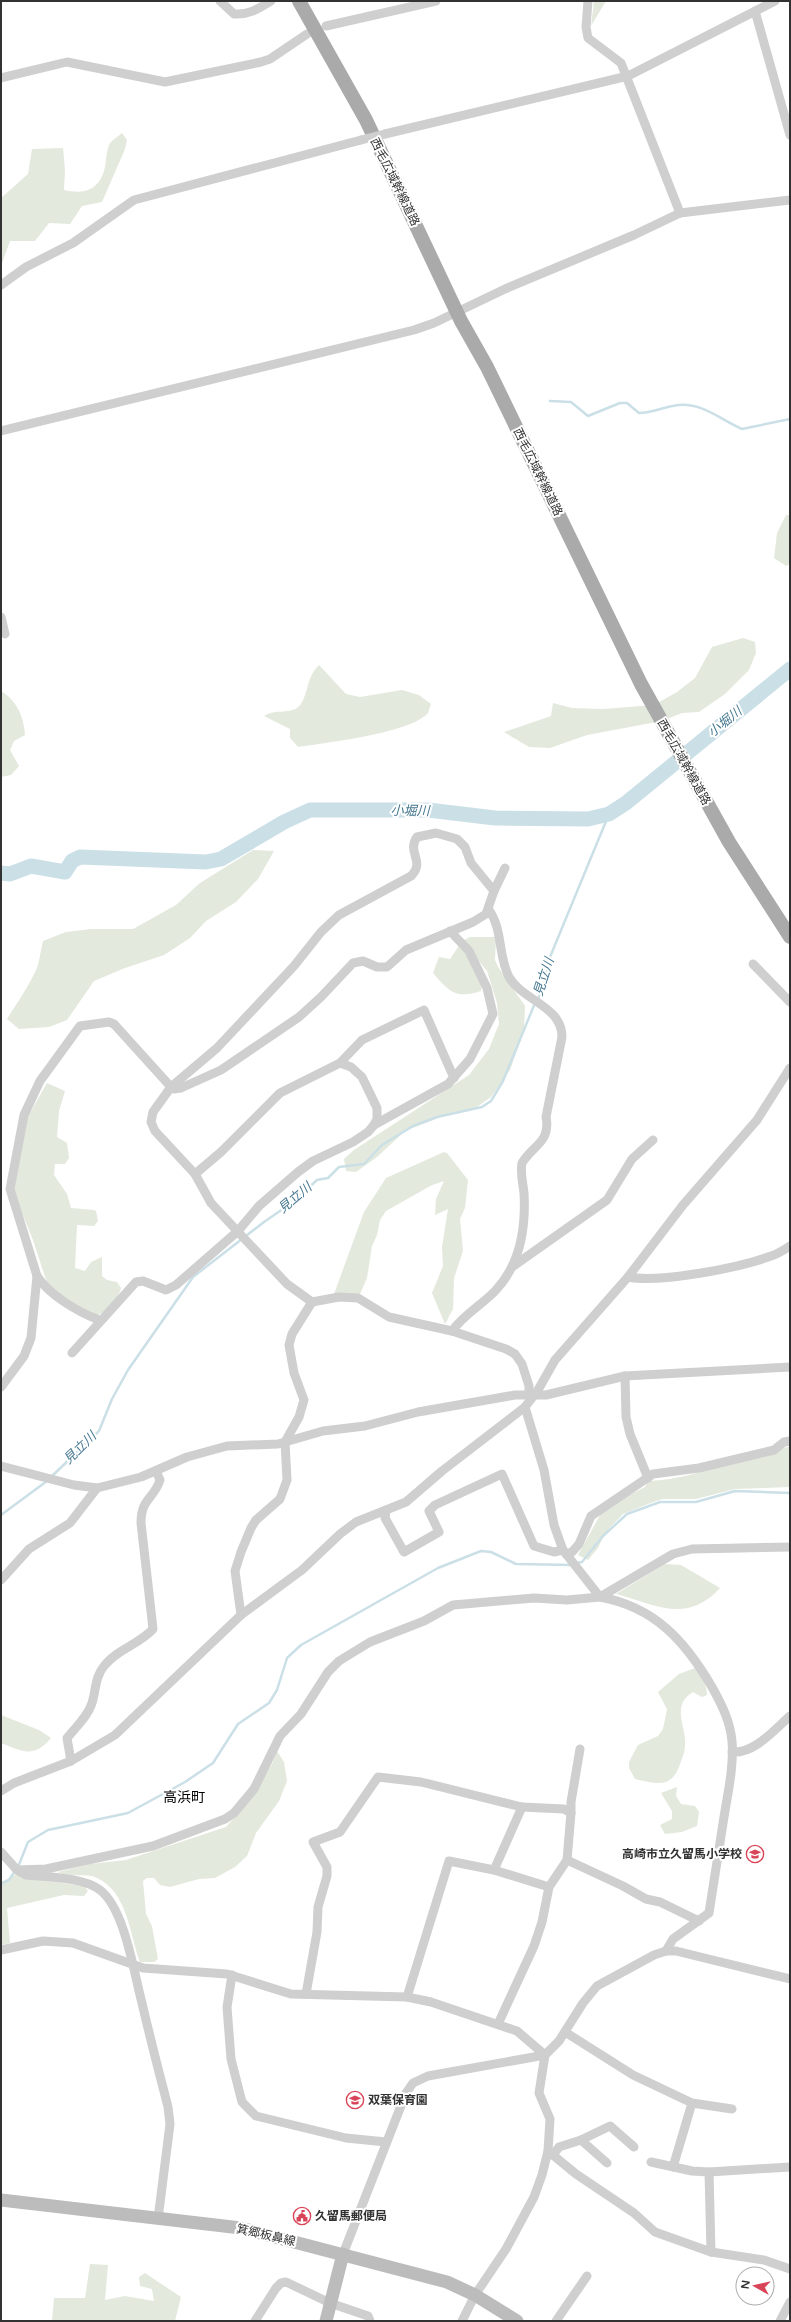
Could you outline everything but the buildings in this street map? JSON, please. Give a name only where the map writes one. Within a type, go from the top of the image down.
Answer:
[{"type":"main road","name":"西毛広域幹線道路","points":[[298,1],[366,120],[457,311],[487,367],[641,684],[707,803],[752,878],[790,937]]},
{"type":"main road","name":"箕郷板鼻線","points":[[1,2200],[241,2228],[447,2282],[475,2295],[517,2321]]},
{"type":"main road","points":[[326,2321],[343,2254]]},
{"type":"street","points":[[220,1],[234,14],[242,15],[254,12],[271,1]]},
{"type":"street","points":[[326,26],[436,1]]},
{"type":"street","points":[[588,1],[586,27],[588,38],[621,63],[628,76],[680,213]]},
{"type":"street","points":[[1,286],[26,267],[73,243],[134,200],[361,140],[628,76],[775,1]]},
{"type":"street","points":[[755,11],[790,135]]},
{"type":"street","points":[[1,78],[67,62],[165,82],[261,62],[270,58],[307,34]]},
{"type":"street","points":[[1,431],[414,330],[434,323],[457,311],[680,213],[790,200]]},
{"type":"street","points":[[1,617],[5,634]]},
{"type":"street","points":[[494,890],[471,863],[464,847],[457,839],[436,834],[417,837],[413,846],[418,865],[417,871],[411,876],[339,915],[217,1048],[171,1087],[153,1112],[152,1126],[195,1174],[212,1203],[287,1284],[312,1302],[339,1297],[358,1298],[389,1316],[452,1331],[506,1349],[515,1354],[522,1364],[532,1395]]},
{"type":"street","points":[[99,1320],[66,1302],[41,1283],[37,1276],[5,1190],[24,1115],[40,1081],[80,1026],[109,1022],[114,1024],[171,1087],[174,1089],[181,1088],[221,1070],[312,1007],[352,963],[363,961],[376,967],[387,967],[406,950],[473,922],[486,914],[489,910],[494,890],[506,868]]},
{"type":"street","points":[[452,1331],[466,1314],[496,1290],[512,1267],[523,1236],[522,1162],[541,1143],[545,1136],[548,1126],[546,1117],[562,1037],[561,1025],[558,1019],[532,999],[510,977],[497,926],[489,910]]},
{"type":"street","points":[[374,1125],[448,1084],[470,1059],[493,1014],[487,988],[469,951],[450,931]]},
{"type":"street","points":[[753,964],[790,1002]]},
{"type":"street","points":[[195,1174],[226,1148],[280,1093],[340,1063],[362,1040],[424,1010],[454,1078]]},
{"type":"street","points":[[72,1353],[99,1320],[136,1282],[143,1281],[162,1289],[171,1288],[242,1235],[259,1206],[298,1172],[313,1161],[353,1142],[368,1132],[377,1120],[377,1108],[362,1077],[351,1067],[340,1063]]},
{"type":"street","points":[[1,1791],[14,1783],[72,1761],[115,1735],[241,1616],[302,1570],[328,1544],[350,1526],[406,1502],[442,1470],[525,1407],[554,1360],[628,1277],[683,1205],[757,1120],[790,1068]]},
{"type":"street","points":[[512,1267],[607,1200],[632,1158],[653,1140]]},
{"type":"street","points":[[628,1277],[667,1277],[734,1267],[773,1256],[790,1246]]},
{"type":"street","points":[[1,1387],[24,1356],[31,1338],[37,1276]]},
{"type":"street","points":[[241,1616],[235,1571],[251,1528],[256,1520],[280,1499],[284,1490],[287,1471],[285,1442],[299,1416],[304,1400],[294,1373],[289,1345],[292,1334],[312,1302]]},
{"type":"street","points":[[1,1466],[97,1488],[156,1471],[187,1457],[227,1446],[285,1442],[323,1431],[365,1426],[418,1412],[515,1395],[546,1395],[625,1376],[790,1367]]},
{"type":"street","points":[[625,1376],[626,1417],[630,1434],[648,1478]]},
{"type":"street","points":[[525,1407],[544,1470],[554,1525],[564,1552],[600,1597]]},
{"type":"street","points":[[386,1511],[385,1518],[404,1552],[439,1532],[429,1511],[435,1505],[502,1474],[534,1546],[554,1552],[572,1552],[579,1544],[591,1516],[648,1478],[661,1473],[699,1468],[774,1450],[784,1442],[790,1440]]},
{"type":"street","points":[[72,1761],[67,1738],[88,1711],[98,1676],[104,1666],[112,1657],[148,1635],[153,1629],[141,1523],[141,1511],[144,1503],[158,1487],[160,1480],[156,1471]]},
{"type":"street","points":[[1,1580],[29,1549],[70,1523],[97,1488]]},
{"type":"street","points":[[600,1597],[673,1554],[713,1547],[790,1547]]},
{"type":"street","points":[[17,1870],[46,1869],[153,1846],[225,1820],[234,1813],[254,1789],[280,1736],[301,1714],[328,1672],[339,1661],[370,1642],[424,1621],[453,1605],[534,1598],[572,1600],[600,1597],[612,1599],[648,1614],[682,1643],[702,1671],[725,1710],[730,1731],[732,1752],[729,1788],[709,1913],[673,1940],[666,1951]]},
{"type":"street","points":[[732,1752],[740,1753],[753,1747],[790,1716]]},
{"type":"street","points":[[498,2024],[534,1946],[542,1922],[549,1887],[567,1860],[571,1802],[580,1749]]},
{"type":"street","points":[[306,1994],[317,1932],[318,1907],[327,1876],[327,1867],[313,1842],[340,1832],[378,1777],[421,1782],[522,1807],[564,1808],[571,1813]]},
{"type":"street","points":[[494,1870],[522,1807]]},
{"type":"street","points":[[1,1852],[17,1870],[26,1875],[85,1882],[101,1890],[123,1927],[134,1965],[141,2002],[168,2107],[170,2124],[158,2219]]},
{"type":"street","points":[[567,1860],[623,1886],[646,1899],[660,1902],[699,1921]]},
{"type":"street","points":[[408,1996],[449,1861],[494,1870],[549,1887]]},
{"type":"street","points":[[1,1950],[43,1941],[73,1943],[143,1968],[232,1975],[280,1991],[306,1994],[408,1996],[517,2031],[545,2055]]},
{"type":"street","points":[[462,2321],[475,2295],[506,2249],[534,2197],[551,2153],[550,2119],[538,2093],[545,2055],[559,2041],[583,2002],[598,1986],[654,1955],[666,1951],[676,1951],[790,1979]]},
{"type":"street","points":[[232,1975],[227,2007],[228,2022],[231,2059],[242,2102],[256,2116],[346,2138],[386,2142]]},
{"type":"street","points":[[565,2032],[633,2075],[692,2103],[732,2109]]},
{"type":"street","points":[[343,2254],[408,2087],[428,2076],[545,2055]]},
{"type":"street","points":[[674,2167],[692,2103]]},
{"type":"street","points":[[551,2153],[559,2147],[581,2140],[610,2126],[634,2147]]},
{"type":"street","points":[[581,2140],[607,2164]]},
{"type":"street","points":[[551,2153],[606,2195],[634,2212],[655,2232],[711,2252],[764,2260],[790,2269]]},
{"type":"street","points":[[651,2162],[709,2172],[790,2167]]},
{"type":"street","points":[[709,2172],[711,2252]]},
{"type":"street","points":[[556,2321],[586,2276]]},
{"type":"street","points":[[255,2321],[281,2283],[290,2283],[330,2304],[368,2316],[370,2321]]},
{"type":"street","points":[[780,2321],[790,2302]]},
{"type":"shaded area","points":[[594,1],[606,1],[591,26]]},
{"type":"shaded area","points":[[122,133],[127,140],[125,149],[102,202],[82,206],[70,224],[49,223],[35,241],[10,241],[1,266],[1,198],[28,174],[32,149],[63,148],[65,170],[64,190],[76,192],[82,191],[92,188],[100,180],[104,170],[110,143]]},
{"type":"shaded area","points":[[786,515],[790,515],[790,564],[786,566],[774,558],[777,533]]},
{"type":"shaded area","points":[[743,638],[755,642],[756,653],[749,670],[725,694],[699,712],[682,713],[662,721],[587,735],[550,748],[529,747],[504,732],[551,716],[553,703],[572,708],[603,709],[654,705],[677,692],[695,678],[712,647]]},
{"type":"shaded area","points":[[319,665],[346,694],[360,697],[402,690],[419,695],[431,704],[428,713],[419,720],[387,731],[347,740],[298,747],[290,738],[290,729],[264,716],[273,712],[288,711],[297,708],[304,699],[312,675]]},
{"type":"shaded area","points":[[1,691],[7,695],[19,710],[25,735],[14,741],[10,750],[19,766],[11,775],[1,777]]},
{"type":"shaded area","points":[[253,850],[274,851],[258,879],[236,902],[206,921],[190,938],[164,955],[125,968],[94,981],[67,1020],[49,1027],[19,1029],[7,1019],[27,988],[37,968],[43,941],[66,932],[91,929],[133,929],[176,905],[200,883]]},
{"type":"shaded area","points":[[470,937],[496,937],[495,960],[498,967],[525,1006],[524,1031],[510,1070],[491,1097],[474,1109],[441,1117],[405,1131],[377,1157],[356,1172],[346,1171],[344,1159],[354,1150],[469,1075],[489,1049],[499,1024],[497,1003],[487,971],[478,960],[483,977],[481,991],[465,994],[459,994],[449,989],[433,973],[439,957],[450,959],[462,941]]},
{"type":"shaded area","points":[[47,1083],[65,1091],[59,1111],[57,1137],[67,1143],[69,1158],[65,1164],[55,1164],[54,1175],[67,1194],[71,1208],[94,1210],[96,1211],[98,1221],[94,1226],[77,1225],[75,1268],[85,1271],[91,1262],[102,1257],[102,1276],[107,1280],[117,1282],[121,1288],[112,1305],[104,1312],[96,1316],[68,1300],[47,1283],[33,1240],[13,1191],[27,1118]]},
{"type":"shaded area","points":[[444,1152],[447,1153],[468,1180],[465,1208],[460,1219],[463,1251],[454,1278],[453,1309],[445,1324],[432,1293],[443,1266],[442,1247],[448,1209],[435,1215],[436,1199],[444,1181],[432,1185],[386,1211],[380,1220],[377,1235],[372,1246],[367,1278],[360,1294],[334,1294],[364,1212],[386,1178]]},
{"type":"shaded area","points":[[790,1446],[790,1487],[735,1489],[696,1499],[662,1499],[623,1514],[605,1533],[598,1548],[588,1560],[578,1555],[604,1508],[645,1487],[648,1481],[690,1475]]},
{"type":"shaded area","points":[[665,1564],[681,1565],[720,1588],[707,1599],[695,1606],[682,1609],[670,1609],[616,1594]]},
{"type":"shaded area","points":[[695,1668],[704,1680],[707,1695],[702,1697],[693,1692],[682,1704],[681,1717],[685,1748],[677,1772],[673,1778],[663,1783],[635,1779],[629,1768],[629,1762],[638,1745],[658,1736],[663,1729],[667,1709],[658,1692],[679,1674]]},
{"type":"shaded area","points":[[1,1715],[39,1730],[51,1738],[45,1745],[33,1751],[15,1749],[1,1743]]},
{"type":"shaded area","points":[[277,1751],[284,1762],[287,1781],[279,1801],[256,1833],[247,1856],[235,1867],[215,1878],[199,1879],[170,1887],[160,1885],[154,1878],[147,1878],[143,1881],[146,1914],[152,1926],[158,1959],[154,1962],[140,1962],[130,1926],[121,1902],[106,1883],[95,1877],[86,1875],[66,1875],[58,1872],[90,1864],[126,1860],[226,1827],[249,1801],[272,1764]]},
{"type":"shaded area","points":[[677,1787],[676,1796],[681,1804],[695,1806],[699,1812],[697,1826],[682,1832],[665,1834],[660,1825],[672,1819],[672,1811],[661,1793]]},
{"type":"shaded area","points":[[17,1874],[27,1878],[84,1886],[88,1891],[84,1896],[64,1895],[7,1908],[10,1943],[1,1945],[1,1882]]},
{"type":"shaded area","points":[[90,2264],[108,2265],[105,2300],[125,2296],[154,2301],[152,2289],[140,2286],[139,2277],[145,2273],[181,2297],[175,2321],[52,2321],[54,2298],[85,2298]]},
{"type":"waterway","points":[[550,401],[571,402],[588,416],[620,403],[627,403],[639,413],[679,405],[688,405],[704,409],[742,429],[790,419]]},
{"type":"waterway","name":"小堀川","points":[[1,873],[10,874],[31,866],[65,872],[72,861],[80,857],[206,862],[221,859],[284,822],[310,810],[428,810],[495,818],[588,819],[609,814],[626,803],[790,669]]},
{"type":"waterway","name":"見立川","points":[[538,999],[544,985],[550,957],[609,814]]},
{"type":"waterway","name":"見立川","points":[[51,1477],[99,1431],[112,1399],[128,1370],[193,1277],[264,1222],[293,1202],[317,1180],[328,1178],[339,1167],[364,1164],[382,1145],[413,1126],[437,1117],[482,1107],[491,1101],[503,1081],[535,1003]]},
{"type":"waterway","name":"見立川","points":[[1,1515],[47,1481]]},
{"type":"waterway","points":[[577,1563],[582,1562],[603,1536],[627,1514],[660,1502],[696,1502],[735,1491],[790,1493]]},
{"type":"waterway","points":[[18,1867],[28,1842],[48,1830],[128,1813],[185,1782],[213,1763],[238,1724],[269,1703],[277,1690],[287,1658],[301,1645],[438,1568],[481,1551],[491,1552],[516,1564],[572,1565]]},
{"type":"waterway","points":[[1,1884],[9,1880],[15,1871]]},
{"type":"place","name":"高崎市立久留馬小学校","points":[[755,1854]]},
{"type":"place","name":"双葉保育園","points":[[355,2100]]},
{"type":"place","name":"久留馬郵便局","points":[[302,2216]]},
{"type":"district","name":"高浜町","points":[[184,1797]]}]
